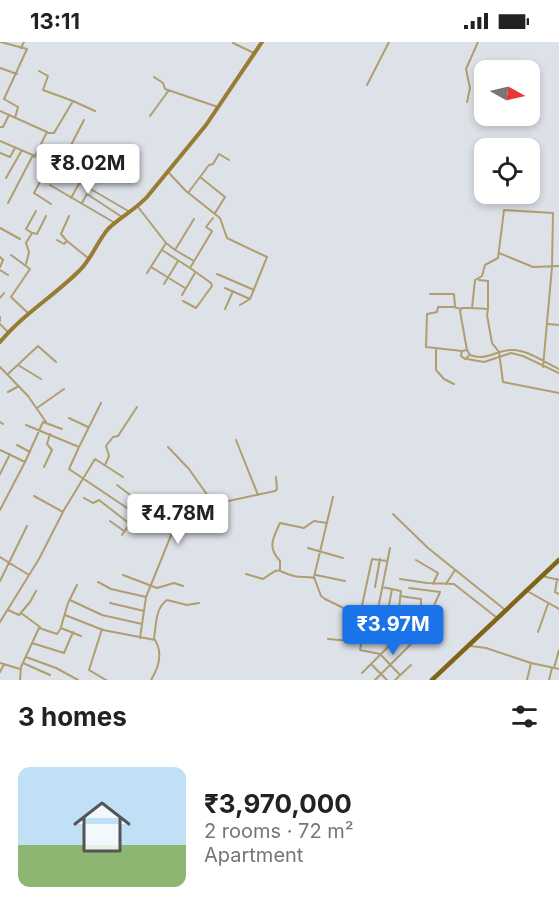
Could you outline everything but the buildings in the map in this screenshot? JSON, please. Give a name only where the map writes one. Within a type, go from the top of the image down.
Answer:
[{"type":"main road","points":[[432,680],[559,560]]},
{"type":"street","points":[[1,42],[27,50],[4,99],[18,107],[15,118]]},
{"type":"street","points":[[21,48],[24,42]]},
{"type":"street","points":[[0,342],[28,313],[81,270],[115,222],[138,207],[206,125],[262,42]]},
{"type":"street","points":[[367,85],[389,42]]},
{"type":"street","points":[[467,102],[470,88],[466,69],[478,42]]},
{"type":"street","points":[[233,44],[254,53]]},
{"type":"street","points":[[0,68],[17,74]]},
{"type":"street","points":[[39,71],[48,76],[43,90],[95,111]]},
{"type":"street","points":[[154,77],[163,83],[164,88],[218,107]]},
{"type":"street","points":[[150,116],[169,90]]},
{"type":"street","points":[[0,111],[45,130],[46,133],[54,133],[73,101]]},
{"type":"street","points":[[0,127],[3,127],[9,115]]},
{"type":"street","points":[[84,120],[69,149],[98,166]]},
{"type":"street","points":[[8,203],[46,133]]},
{"type":"street","points":[[0,141],[35,156],[130,212]]},
{"type":"street","points":[[0,153],[10,157],[15,148]]},
{"type":"street","points":[[6,178],[22,150]]},
{"type":"street","points":[[63,173],[74,153]]},
{"type":"street","points":[[188,193],[219,154],[229,160]]},
{"type":"street","points":[[49,165],[34,192],[51,204]]},
{"type":"street","points":[[168,171],[188,193],[215,213],[221,220],[226,238],[267,257],[250,299],[240,305]]},
{"type":"street","points":[[201,177],[225,196],[215,213]]},
{"type":"street","points":[[72,198],[80,182]]},
{"type":"street","points":[[50,185],[115,222]]},
{"type":"street","points":[[82,203],[90,188]]},
{"type":"street","points":[[87,194],[123,217]]},
{"type":"street","points":[[96,212],[109,199]]},
{"type":"street","points":[[138,207],[166,243],[194,261]]},
{"type":"street","points":[[472,308],[476,280],[482,276],[485,265],[495,261],[499,253],[504,210],[553,213],[552,267],[544,365]]},
{"type":"street","points":[[36,211],[26,229],[32,233],[37,234],[46,216]]},
{"type":"street","points":[[69,216],[61,234],[88,258]]},
{"type":"street","points":[[190,268],[212,231],[206,225],[213,218]]},
{"type":"street","points":[[175,250],[194,219]]},
{"type":"street","points":[[0,228],[20,239]]},
{"type":"street","points":[[26,265],[29,252],[26,243],[32,233]]},
{"type":"street","points":[[57,240],[64,244],[67,241]]},
{"type":"street","points":[[147,273],[166,243]]},
{"type":"street","points":[[162,250],[211,283],[212,286],[198,307],[195,308],[183,301]]},
{"type":"street","points":[[499,253],[533,267],[559,266]]},
{"type":"street","points":[[11,255],[30,268],[11,297],[28,313]]},
{"type":"street","points":[[0,257],[3,259],[0,268],[8,275]]},
{"type":"street","points":[[164,284],[179,261]]},
{"type":"street","points":[[150,267],[185,288]]},
{"type":"street","points":[[182,295],[195,273]]},
{"type":"street","points":[[217,274],[254,290]]},
{"type":"street","points":[[476,280],[488,281],[487,315],[492,342],[500,356],[502,380],[559,393]]},
{"type":"street","points":[[225,288],[250,299]]},
{"type":"street","points":[[225,309],[233,291]]},
{"type":"street","points":[[0,298],[4,293]]},
{"type":"street","points":[[430,294],[454,294],[455,307]]},
{"type":"street","points":[[467,350],[436,349],[425,345],[427,315],[437,312],[438,307],[488,309]]},
{"type":"street","points":[[460,309],[467,350],[470,355],[483,358],[499,352],[514,350],[532,356],[544,365]]},
{"type":"street","points":[[0,321],[8,332]]},
{"type":"street","points":[[548,324],[559,325]]},
{"type":"street","points":[[8,374],[38,346],[56,362]]},
{"type":"street","points":[[436,349],[436,370],[444,379],[454,384]]},
{"type":"street","points":[[462,351],[461,356],[484,362],[511,353],[517,354],[559,371]]},
{"type":"street","points":[[467,359],[470,355]]},
{"type":"street","points":[[18,365],[41,379]]},
{"type":"street","points":[[0,367],[19,386],[46,422],[62,429]]},
{"type":"street","points":[[8,392],[19,386]]},
{"type":"street","points":[[36,408],[64,389]]},
{"type":"street","points":[[101,403],[69,469],[136,514]]},
{"type":"street","points":[[105,465],[109,456],[106,446],[114,436],[118,436],[137,407]]},
{"type":"street","points":[[69,418],[88,427]]},
{"type":"street","points":[[0,510],[39,430],[46,422]]},
{"type":"street","points":[[26,425],[79,447]]},
{"type":"street","points":[[44,467],[52,449],[46,444],[50,434]]},
{"type":"street","points":[[236,440],[258,495]]},
{"type":"street","points":[[17,445],[30,452]]},
{"type":"street","points":[[168,447],[190,471],[215,506]]},
{"type":"street","points":[[0,450],[25,462]]},
{"type":"street","points":[[0,474],[10,454]]},
{"type":"street","points":[[0,622],[95,459],[123,477]]},
{"type":"street","points":[[174,528],[193,522],[215,506],[231,500],[277,491],[276,477]]},
{"type":"street","points":[[117,485],[174,528]]},
{"type":"street","points":[[34,496],[63,512]]},
{"type":"street","points":[[333,497],[314,576],[323,597],[360,616],[384,620],[392,590]]},
{"type":"street","points":[[84,498],[93,503],[99,500],[130,524]]},
{"type":"street","points":[[122,535],[143,504]]},
{"type":"street","points":[[176,509],[193,522]]},
{"type":"street","points":[[393,514],[428,548],[507,611]]},
{"type":"street","points":[[110,521],[124,531]]},
{"type":"street","points":[[280,570],[280,561],[272,553],[272,539],[280,523],[303,528],[314,521],[327,524]]},
{"type":"street","points":[[0,581],[27,526]]},
{"type":"street","points":[[140,638],[146,597],[174,528]]},
{"type":"street","points":[[308,548],[343,558]]},
{"type":"street","points":[[376,619],[390,548]]},
{"type":"street","points":[[0,557],[29,575]]},
{"type":"street","points":[[360,616],[373,559],[387,561]]},
{"type":"street","points":[[375,586],[380,559]]},
{"type":"street","points":[[416,560],[438,573],[433,584]]},
{"type":"street","points":[[246,574],[263,579],[273,570],[280,570],[295,576],[314,576],[345,581]]},
{"type":"street","points":[[446,584],[456,570]]},
{"type":"street","points":[[370,572],[385,574]]},
{"type":"street","points":[[123,575],[158,588],[174,583],[183,586]]},
{"type":"street","points":[[542,576],[558,580],[555,592],[559,594]]},
{"type":"street","points":[[400,579],[455,585],[499,619]]},
{"type":"street","points":[[98,582],[111,589],[146,597]]},
{"type":"street","points":[[20,613],[40,627],[57,634],[77,585]]},
{"type":"street","points":[[362,673],[408,624],[408,612],[399,608],[401,591],[382,587]]},
{"type":"street","points":[[375,680],[422,633],[439,592],[409,588]]},
{"type":"street","points":[[8,610],[17,616],[30,602],[36,591]]},
{"type":"street","points":[[527,591],[559,609]]},
{"type":"street","points":[[400,596],[421,599],[421,607],[431,613]]},
{"type":"street","points":[[70,600],[102,615],[142,624]]},
{"type":"street","points":[[153,639],[158,611],[163,602],[166,600],[187,605],[199,603]]},
{"type":"street","points":[[110,603],[144,611]]},
{"type":"street","points":[[538,632],[548,604]]},
{"type":"street","points":[[65,615],[102,629],[153,639],[158,643],[160,660],[151,680]]},
{"type":"street","points":[[365,617],[362,651],[381,654],[400,675]]},
{"type":"street","points":[[347,622],[364,624]]},
{"type":"street","points":[[353,642],[356,623]]},
{"type":"street","points":[[20,680],[23,663],[40,627]]},
{"type":"street","points":[[61,628],[81,636]]},
{"type":"street","points":[[102,629],[89,670],[106,680]]},
{"type":"street","points":[[32,643],[63,653],[73,633]]},
{"type":"street","points":[[328,639],[361,642]]},
{"type":"street","points":[[468,646],[486,648],[531,663],[559,669]]},
{"type":"street","points":[[549,680],[559,650]]},
{"type":"street","points":[[26,657],[56,668],[78,680]]},
{"type":"street","points":[[0,663],[21,669]]},
{"type":"street","points":[[23,663],[50,675]]},
{"type":"street","points":[[527,680],[531,663]]},
{"type":"street","points":[[0,672],[4,664]]},
{"type":"street","points":[[371,664],[387,680]]},
{"type":"street","points":[[395,680],[411,665]]}]
